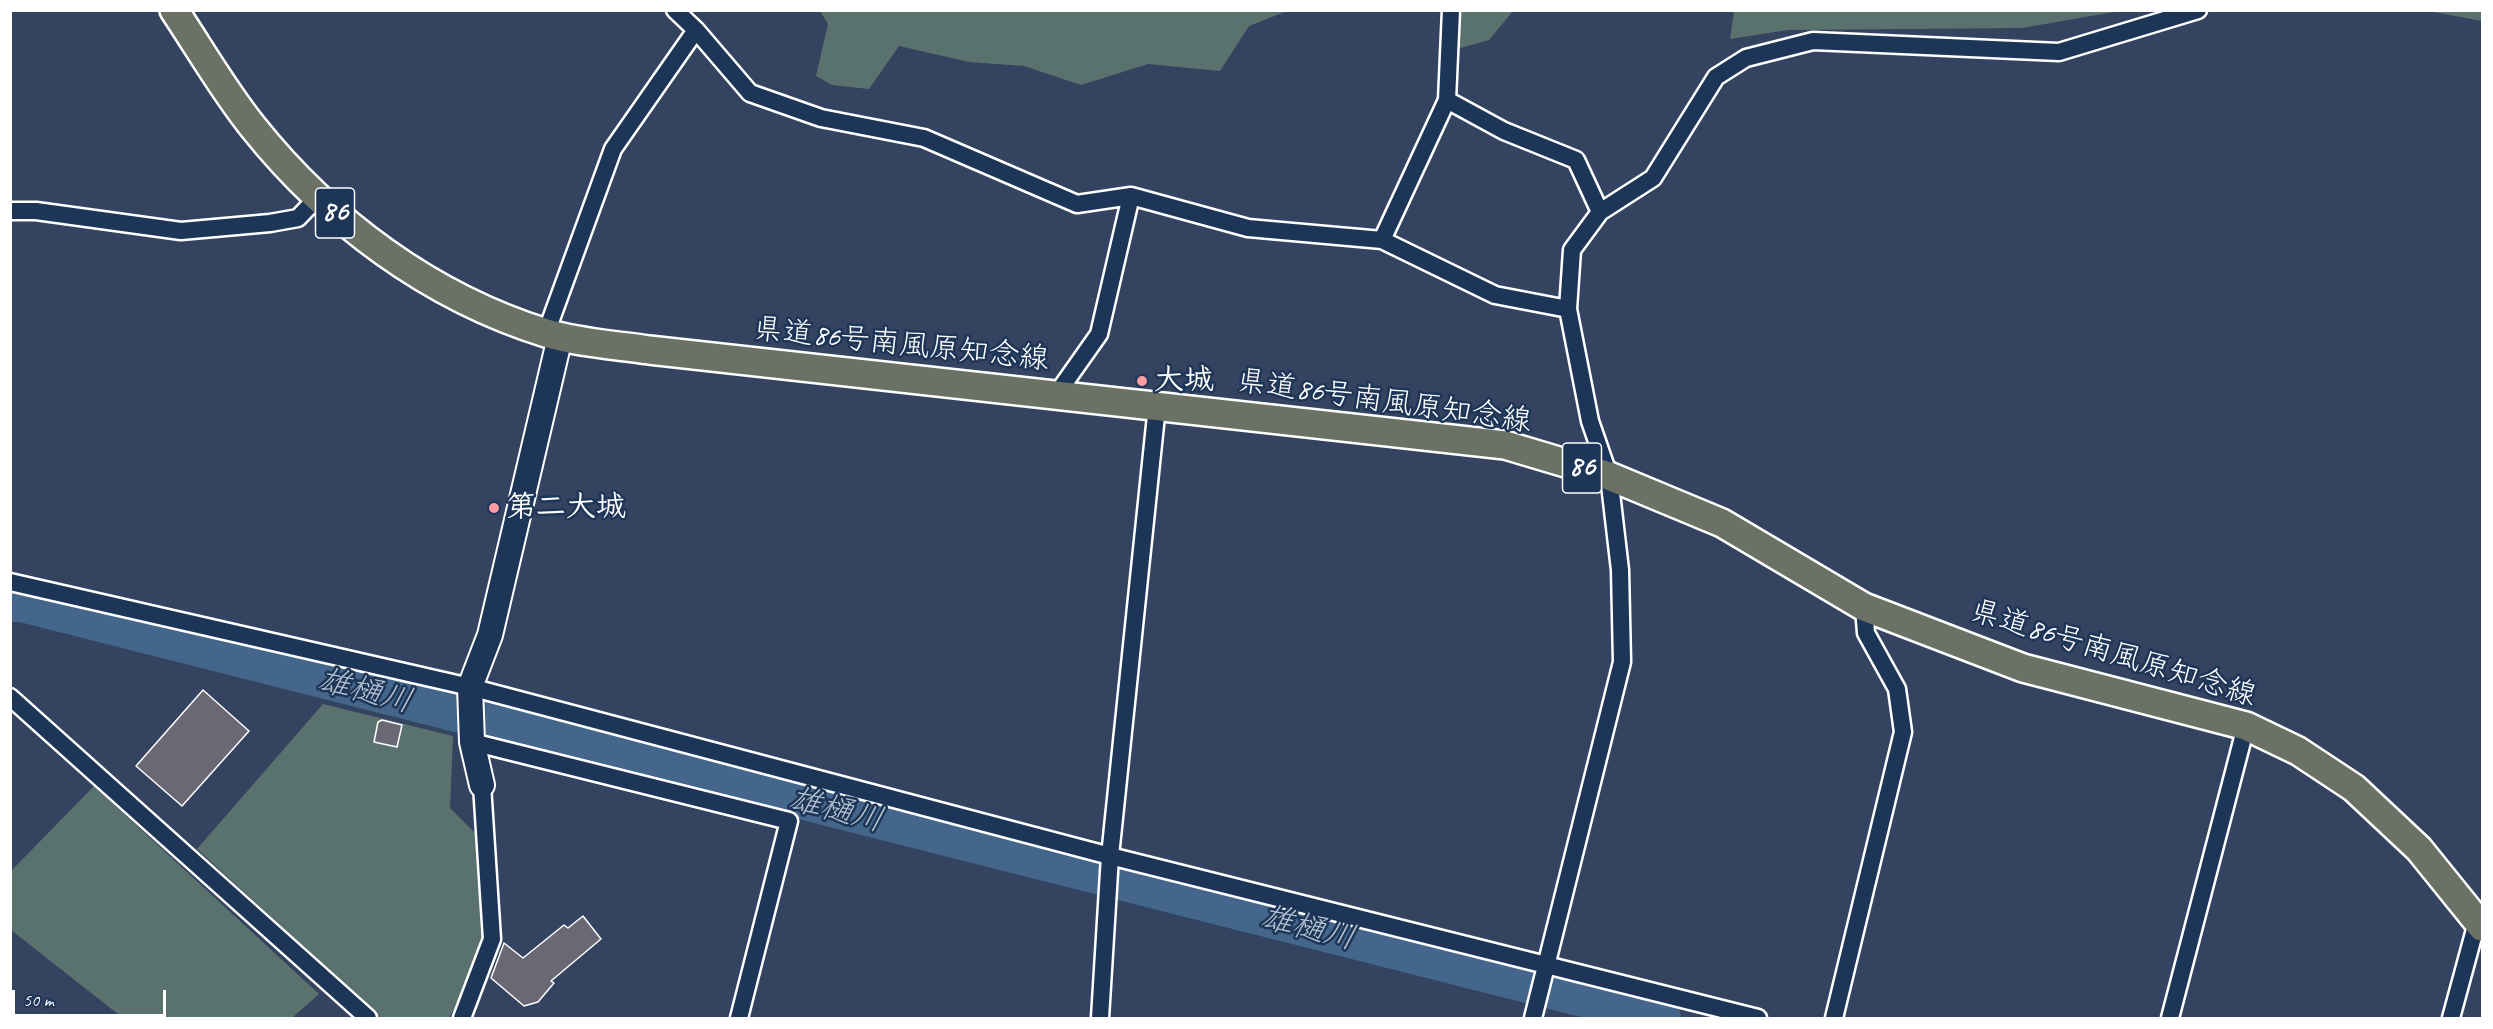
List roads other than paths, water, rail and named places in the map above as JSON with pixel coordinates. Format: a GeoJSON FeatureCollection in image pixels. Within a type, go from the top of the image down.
{"type":"FeatureCollection","features":[{"type":"Feature","properties":{"kind":"main road","name":"県道86号南風原知念線"},"geometry":{"type":"LineString","coordinates":[[174,10],[252,126],[317,198],[361,234],[425,279],[481,307],[553,335],[649,350],[1505,445],[1609,476],[1722,523],[1864,607],[2023,668],[2246,726],[2298,751],[2354,788],[2419,849],[2480,925]]}},
{"type":"Feature","properties":{"kind":"street"},"geometry":{"type":"LineString","coordinates":[[675,10],[696,30],[750,93],[821,118],[924,138],[1077,204],[1131,196],[1248,228],[1382,240],[1495,295],[1568,309]]}},
{"type":"Feature","properties":{"kind":"street"},"geometry":{"type":"LineString","coordinates":[[1382,240],[1447,100],[1451,10]]}},
{"type":"Feature","properties":{"kind":"street"},"geometry":{"type":"LineString","coordinates":[[1533,1018],[1622,662],[1620,570],[1609,476],[1590,421],[1568,309],[1572,250],[1600,212],[1653,178],[1716,77],[1746,58],[1813,41],[2059,52],[2198,10]]}},
{"type":"Feature","properties":{"kind":"street"},"geometry":{"type":"LineString","coordinates":[[462,1018],[492,939],[482,785],[472,737],[470,693],[490,635],[553,335],[613,149],[696,30]]}},
{"type":"Feature","properties":{"kind":"street"},"geometry":{"type":"LineString","coordinates":[[1447,100],[1504,131],[1576,160],[1600,212]]}},
{"type":"Feature","properties":{"kind":"street"},"geometry":{"type":"LineString","coordinates":[[1056,395],[1099,334],[1131,196]]}},
{"type":"Feature","properties":{"kind":"street"},"geometry":{"type":"LineString","coordinates":[[10,211],[36,211],[181,231],[270,224],[298,218],[317,198]]}},
{"type":"Feature","properties":{"kind":"street"},"geometry":{"type":"LineString","coordinates":[[1100,1018],[1110,861],[1157,406]]}},
{"type":"Feature","properties":{"kind":"street"},"geometry":{"type":"LineString","coordinates":[[10,582],[470,693],[1110,861],[1545,964],[1758,1018]]}},
{"type":"Feature","properties":{"kind":"street"},"geometry":{"type":"LineString","coordinates":[[1834,1018],[1903,732],[1897,689],[1866,633],[1864,607]]}},
{"type":"Feature","properties":{"kind":"street"},"geometry":{"type":"LineString","coordinates":[[10,697],[368,1018]]}},
{"type":"Feature","properties":{"kind":"street"},"geometry":{"type":"LineString","coordinates":[[2170,1018],[2246,726]]}},
{"type":"Feature","properties":{"kind":"street"},"geometry":{"type":"LineString","coordinates":[[472,737],[789,821],[739,1018]]}},
{"type":"Feature","properties":{"kind":"street"},"geometry":{"type":"LineString","coordinates":[[2451,1018],[2480,925]]}},
{"type":"Feature","properties":{"kind":"waterway","name":"雄樋川"},"geometry":{"type":"LineString","coordinates":[[10,603],[22,603],[1662,1018]]}},
{"type":"Feature","properties":{"kind":"place","name":"大城"},"geometry":{"type":"Point","coordinates":[1142,381]}},
{"type":"Feature","properties":{"kind":"place","name":"第二大城"},"geometry":{"type":"Point","coordinates":[494,508]}}]}
